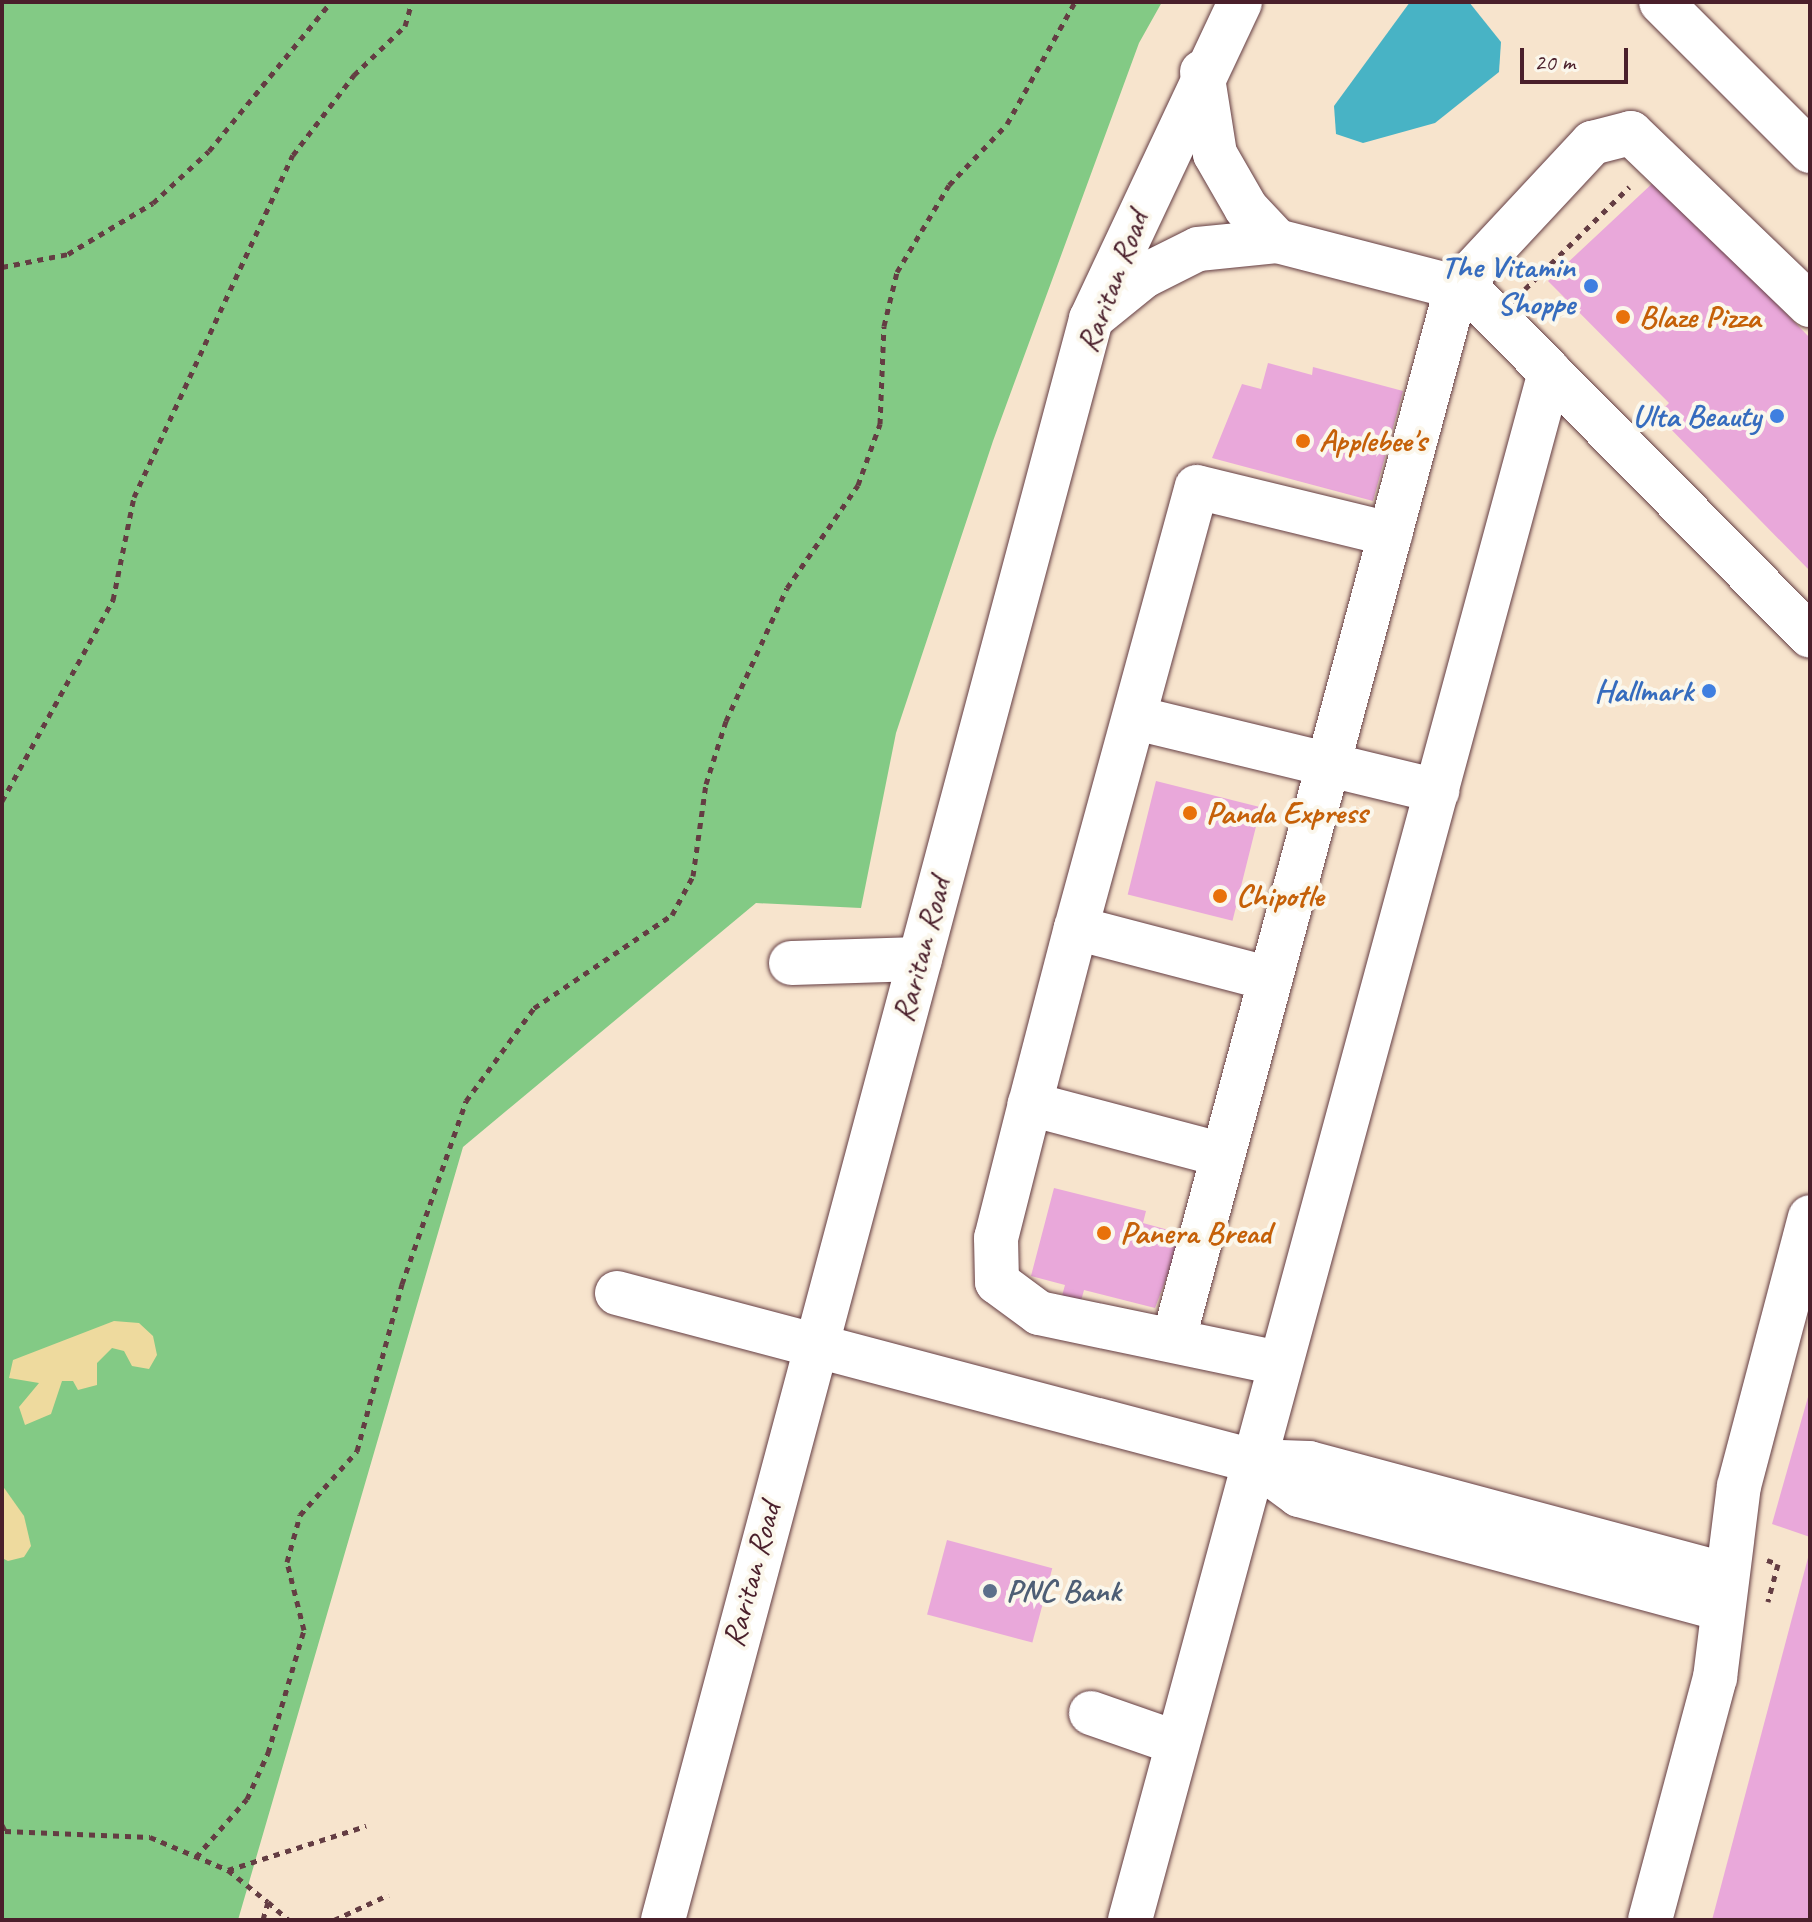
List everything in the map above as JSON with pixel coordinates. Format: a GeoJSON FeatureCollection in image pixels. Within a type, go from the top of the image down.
{"type":"FeatureCollection","features":[{"type":"Feature","properties":{"kind":"main road","name":"Raritan Road"},"geometry":{"type":"LineString","coordinates":[[671,1911],[813,1344],[920,959],[1091,319],[1202,72],[1240,2]]}},
{"type":"Feature","properties":{"kind":"main road"},"geometry":{"type":"LineString","coordinates":[[1661,2],[1810,151]]}},
{"type":"Feature","properties":{"kind":"main road"},"geometry":{"type":"LineString","coordinates":[[1202,72],[1215,154],[1246,208],[1277,241]]}},
{"type":"Feature","properties":{"kind":"main road"},"geometry":{"type":"LineString","coordinates":[[1174,1338],[1456,289],[1592,143],[1631,133],[1661,156],[1810,305]]}},
{"type":"Feature","properties":{"kind":"main road"},"geometry":{"type":"LineString","coordinates":[[1091,319],[1144,276],[1198,249],[1277,241],[1470,291],[1810,636]]}},
{"type":"Feature","properties":{"kind":"main road"},"geometry":{"type":"LineString","coordinates":[[1130,1920],[1278,1363],[1550,372]]}},
{"type":"Feature","properties":{"kind":"main road"},"geometry":{"type":"LineString","coordinates":[[1278,1363],[1174,1338],[1039,1313],[997,1282],[996,1238],[1076,928],[1197,487],[1390,534]]}},
{"type":"Feature","properties":{"kind":"main road"},"geometry":{"type":"LineString","coordinates":[[1136,718],[1437,791]]}},
{"type":"Feature","properties":{"kind":"main road"},"geometry":{"type":"LineString","coordinates":[[1076,928],[1270,979]]}},
{"type":"Feature","properties":{"kind":"main road"},"geometry":{"type":"LineString","coordinates":[[791,963],[920,959]]}},
{"type":"Feature","properties":{"kind":"main road"},"geometry":{"type":"LineString","coordinates":[[1030,1104],[1223,1155]]}},
{"type":"Feature","properties":{"kind":"main road"},"geometry":{"type":"LineString","coordinates":[[1650,1920],[1715,1678],[1739,1486],[1810,1217]]}},
{"type":"Feature","properties":{"kind":"main road"},"geometry":{"type":"LineString","coordinates":[[617,1293],[1253,1461],[1309,1463],[1724,1592]]}},
{"type":"Feature","properties":{"kind":"main road"},"geometry":{"type":"LineString","coordinates":[[1091,1713],[1177,1743]]}},
{"type":"Feature","properties":{"kind":"path"},"geometry":{"type":"LineString","coordinates":[[2,267],[68,254],[153,203],[209,151],[331,2]]}},
{"type":"Feature","properties":{"kind":"path"},"geometry":{"type":"LineString","coordinates":[[2,801],[113,600],[134,497],[293,155],[354,75],[405,26],[412,2]]}},
{"type":"Feature","properties":{"kind":"path"},"geometry":{"type":"LineString","coordinates":[[196,1857],[247,1799],[268,1753],[304,1630],[287,1562],[300,1515],[357,1451],[402,1284],[466,1101],[534,1008],[672,915],[693,876],[706,784],[726,721],[787,588],[858,485],[880,424],[884,326],[897,272],[949,185],[1007,124],[1075,2]]}},
{"type":"Feature","properties":{"kind":"path"},"geometry":{"type":"LineString","coordinates":[[1534,303],[1522,292],[1661,156]]}},
{"type":"Feature","properties":{"kind":"path"},"geometry":{"type":"LineString","coordinates":[[228,1870],[366,1826]]}},
{"type":"Feature","properties":{"kind":"path"},"geometry":{"type":"LineString","coordinates":[[3,1830],[150,1837],[228,1870],[289,1920]]}},
{"type":"Feature","properties":{"kind":"path"},"geometry":{"type":"LineString","coordinates":[[334,1920],[388,1895]]}},
{"type":"Feature","properties":{"kind":"path"},"geometry":{"type":"LineString","coordinates":[[263,1920],[268,1902]]}},
{"type":"Feature","properties":{"kind":"green space"},"geometry":{"type":"Polygon","coordinates":[[[2,2],[1162,2],[1139,43],[993,441],[896,733],[861,908],[756,903],[463,1147],[238,1920],[2,1920],[2,2]]]}},
{"type":"Feature","properties":{"kind":"sand"},"geometry":{"type":"Polygon","coordinates":[[[114,1321],[139,1323],[153,1336],[157,1355],[149,1369],[132,1366],[124,1351],[112,1348],[97,1363],[97,1385],[78,1390],[73,1381],[62,1381],[51,1414],[25,1425],[19,1407],[39,1383],[9,1378],[13,1360],[114,1321]]]}},
{"type":"Feature","properties":{"kind":"sand"},"geometry":{"type":"Polygon","coordinates":[[[2,1485],[24,1516],[31,1546],[24,1557],[8,1561],[2,1558],[2,1485]]]}},
{"type":"Feature","properties":{"kind":"water"},"geometry":{"type":"Polygon","coordinates":[[[1410,2],[1469,2],[1501,42],[1499,72],[1435,123],[1363,143],[1336,134],[1334,106],[1410,2]]]}},
{"type":"Feature","properties":{"kind":"building"},"geometry":{"type":"Polygon","coordinates":[[[1656,180],[1810,338],[1810,571],[1657,415],[1669,403],[1548,281],[1656,180]]]}},
{"type":"Feature","properties":{"kind":"building","name":"Applebee's"},"geometry":{"type":"Polygon","coordinates":[[[1268,363],[1312,375],[1313,367],[1403,391],[1373,501],[1212,458],[1242,384],[1261,389],[1268,363]]]}},
{"type":"Feature","properties":{"kind":"building"},"geometry":{"type":"Polygon","coordinates":[[[1156,781],[1261,807],[1232,921],[1128,895],[1156,781]]]}},
{"type":"Feature","properties":{"kind":"building"},"geometry":{"type":"Polygon","coordinates":[[[1054,1188],[1146,1211],[1143,1223],[1183,1234],[1155,1308],[1084,1290],[1079,1308],[1060,1303],[1065,1285],[1031,1276],[1054,1188]]]}},
{"type":"Feature","properties":{"kind":"building"},"geometry":{"type":"Polygon","coordinates":[[[1810,1390],[1810,1537],[1772,1524],[1810,1390]]]}},
{"type":"Feature","properties":{"kind":"building","name":"PNC Bank"},"geometry":{"type":"Polygon","coordinates":[[[947,1540],[1052,1568],[1032,1643],[927,1614],[947,1540]]]}},
{"type":"Feature","properties":{"kind":"building"},"geometry":{"type":"Polygon","coordinates":[[[1809,1554],[1810,1920],[1712,1920],[1809,1554]]]}},
{"type":"Feature","properties":{"kind":"place","name":"The Vitamin Shoppe"},"geometry":{"type":"Point","coordinates":[1591,286]}},
{"type":"Feature","properties":{"kind":"place","name":"Blaze Pizza"},"geometry":{"type":"Point","coordinates":[1623,317]}},
{"type":"Feature","properties":{"kind":"place","name":"Ulta Beauty"},"geometry":{"type":"Point","coordinates":[1777,416]}},
{"type":"Feature","properties":{"kind":"place","name":"Applebee's"},"geometry":{"type":"Point","coordinates":[1303,441]}},
{"type":"Feature","properties":{"kind":"place","name":"Hallmark"},"geometry":{"type":"Point","coordinates":[1709,691]}},
{"type":"Feature","properties":{"kind":"place","name":"Panda Express"},"geometry":{"type":"Point","coordinates":[1190,813]}},
{"type":"Feature","properties":{"kind":"place","name":"Chipotle"},"geometry":{"type":"Point","coordinates":[1220,896]}},
{"type":"Feature","properties":{"kind":"place","name":"Panera Bread"},"geometry":{"type":"Point","coordinates":[1104,1233]}},
{"type":"Feature","properties":{"kind":"place","name":"PNC Bank"},"geometry":{"type":"Point","coordinates":[990,1591]}}]}
